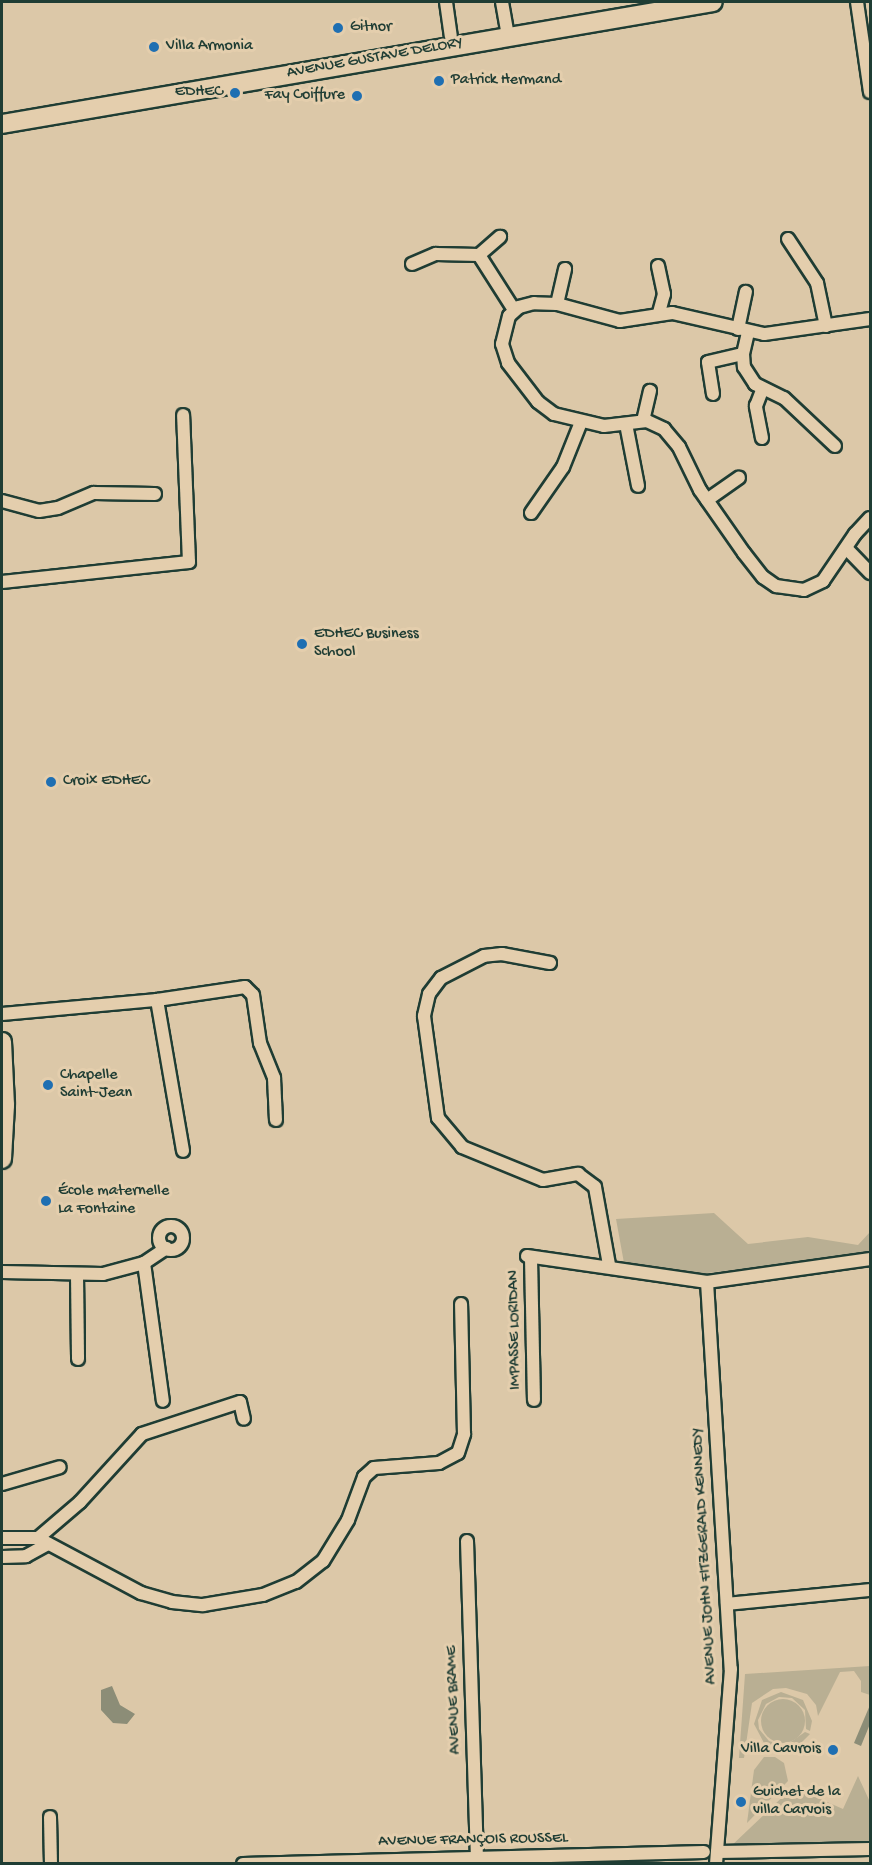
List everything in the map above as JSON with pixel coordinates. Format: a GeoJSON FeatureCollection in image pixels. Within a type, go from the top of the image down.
{"type":"FeatureCollection","features":[{"type":"Feature","properties":{"kind":"main road","name":"AVENUE GUSTAVE DELORY"},"geometry":{"type":"LineString","coordinates":[[2,124],[507,31],[651,2]]}},
{"type":"Feature","properties":{"kind":"main road","name":"AVENUE GUSTAVE DELORY"},"geometry":{"type":"LineString","coordinates":[[2,113],[451,36],[507,31],[713,2]]}},
{"type":"Feature","properties":{"kind":"main road"},"geometry":{"type":"LineString","coordinates":[[2,1042],[5,1105],[2,1159]]}},
{"type":"Feature","properties":{"kind":"street"},"geometry":{"type":"LineString","coordinates":[[446,2],[451,36]]}},
{"type":"Feature","properties":{"kind":"street"},"geometry":{"type":"LineString","coordinates":[[502,2],[507,31]]}},
{"type":"Feature","properties":{"kind":"street"},"geometry":{"type":"LineString","coordinates":[[857,2],[870,92]]}},
{"type":"Feature","properties":{"kind":"street"},"geometry":{"type":"LineString","coordinates":[[411,264],[436,254],[479,255],[500,237]]}},
{"type":"Feature","properties":{"kind":"street"},"geometry":{"type":"LineString","coordinates":[[788,239],[795,255],[815,278],[826,326]]}},
{"type":"Feature","properties":{"kind":"street"},"geometry":{"type":"LineString","coordinates":[[479,255],[514,310]]}},
{"type":"Feature","properties":{"kind":"street"},"geometry":{"type":"LineString","coordinates":[[658,266],[664,294],[659,313]]}},
{"type":"Feature","properties":{"kind":"street"},"geometry":{"type":"LineString","coordinates":[[557,304],[565,269]]}},
{"type":"Feature","properties":{"kind":"street"},"geometry":{"type":"LineString","coordinates":[[746,292],[743,330],[746,371],[762,390],[784,398],[835,446]]}},
{"type":"Feature","properties":{"kind":"street"},"geometry":{"type":"LineString","coordinates":[[870,319],[773,335],[659,313],[620,321],[557,304],[534,303],[514,310],[502,337],[508,363],[541,405],[554,414],[581,422],[626,424],[643,421],[656,424],[676,442],[707,500],[758,571],[782,588],[804,590],[817,585],[833,571],[846,548],[870,519]]}},
{"type":"Feature","properties":{"kind":"street"},"geometry":{"type":"LineString","coordinates":[[713,394],[708,362],[743,354]]}},
{"type":"Feature","properties":{"kind":"street"},"geometry":{"type":"LineString","coordinates":[[762,390],[756,406],[762,438]]}},
{"type":"Feature","properties":{"kind":"street"},"geometry":{"type":"LineString","coordinates":[[643,421],[650,391]]}},
{"type":"Feature","properties":{"kind":"street"},"geometry":{"type":"LineString","coordinates":[[2,582],[189,562],[183,415]]}},
{"type":"Feature","properties":{"kind":"street"},"geometry":{"type":"LineString","coordinates":[[531,513],[563,467],[581,422]]}},
{"type":"Feature","properties":{"kind":"street"},"geometry":{"type":"LineString","coordinates":[[626,424],[638,486]]}},
{"type":"Feature","properties":{"kind":"street"},"geometry":{"type":"LineString","coordinates":[[707,500],[739,478]]}},
{"type":"Feature","properties":{"kind":"street"},"geometry":{"type":"LineString","coordinates":[[2,501],[39,511],[94,493],[155,494]]}},
{"type":"Feature","properties":{"kind":"street"},"geometry":{"type":"LineString","coordinates":[[846,548],[870,573]]}},
{"type":"Feature","properties":{"kind":"street"},"geometry":{"type":"LineString","coordinates":[[550,963],[502,954],[484,956],[441,978],[429,994],[424,1016],[438,1118],[462,1147],[543,1179],[578,1174],[595,1187],[609,1265],[707,1282],[870,1259]]}},
{"type":"Feature","properties":{"kind":"street"},"geometry":{"type":"LineString","coordinates":[[2,1014],[157,1000],[245,987],[253,995],[260,1043],[274,1078],[276,1119]]}},
{"type":"Feature","properties":{"kind":"street"},"geometry":{"type":"LineString","coordinates":[[157,1000],[183,1151]]}},
{"type":"Feature","properties":{"kind":"street"},"geometry":{"type":"LineString","coordinates":[[2,1272],[77,1275],[113,1272],[144,1263],[166,1248]]}},
{"type":"Feature","properties":{"kind":"street","name":"IMPASSE LORIDAN"},"geometry":{"type":"LineString","coordinates":[[534,1400],[529,1257],[609,1265]]}},
{"type":"Feature","properties":{"kind":"street"},"geometry":{"type":"LineString","coordinates":[[144,1263],[163,1401]]}},
{"type":"Feature","properties":{"kind":"street"},"geometry":{"type":"LineString","coordinates":[[77,1275],[78,1359]]}},
{"type":"Feature","properties":{"kind":"street","name":"AVENUE JOHN FITZGERALD KENNEDY"},"geometry":{"type":"LineString","coordinates":[[707,1282],[731,1669],[717,1858]]}},
{"type":"Feature","properties":{"kind":"street"},"geometry":{"type":"LineString","coordinates":[[2,1538],[43,1541],[141,1593],[172,1602],[223,1602],[263,1595],[296,1582],[323,1561],[348,1520],[364,1477],[374,1467],[439,1463],[458,1453],[464,1434],[461,1304]]}},
{"type":"Feature","properties":{"kind":"street"},"geometry":{"type":"LineString","coordinates":[[2,1557],[26,1556],[43,1541],[142,1434],[240,1402],[244,1419]]}},
{"type":"Feature","properties":{"kind":"street"},"geometry":{"type":"LineString","coordinates":[[2,1484],[60,1467]]}},
{"type":"Feature","properties":{"kind":"street","name":"AVENUE BRAME"},"geometry":{"type":"LineString","coordinates":[[467,1541],[477,1857]]}},
{"type":"Feature","properties":{"kind":"street"},"geometry":{"type":"LineString","coordinates":[[727,1604],[870,1590]]}},
{"type":"Feature","properties":{"kind":"street"},"geometry":{"type":"LineString","coordinates":[[50,1817],[51,1863]]}},
{"type":"Feature","properties":{"kind":"street"},"geometry":{"type":"LineString","coordinates":[[717,1858],[870,1849]]}},
{"type":"Feature","properties":{"kind":"street","name":"AVENUE FRANÇOIS ROUSSEL"},"geometry":{"type":"LineString","coordinates":[[243,1863],[704,1852]]}},
{"type":"Feature","properties":{"kind":"shaded area"},"geometry":{"type":"Polygon","coordinates":[[[714,1213],[748,1244],[808,1237],[858,1245],[870,1232],[870,1253],[691,1275],[624,1263],[616,1219],[714,1213]]]}},
{"type":"Feature","properties":{"kind":"shaded area"},"geometry":{"type":"Polygon","coordinates":[[[870,1666],[870,1695],[861,1692],[861,1681],[854,1671],[840,1672],[818,1716],[816,1705],[807,1694],[786,1688],[773,1689],[752,1703],[744,1758],[739,1758],[745,1674],[870,1666]]]}},
{"type":"Feature","properties":{"kind":"shaded area"},"geometry":{"type":"Polygon","coordinates":[[[112,1686],[120,1705],[135,1714],[127,1724],[113,1723],[101,1710],[101,1690],[112,1686]]]}},
{"type":"Feature","properties":{"kind":"shaded area"},"geometry":{"type":"Polygon","coordinates":[[[781,1692],[803,1700],[812,1721],[810,1731],[806,1729],[805,1710],[792,1698],[779,1697],[766,1704],[758,1720],[759,1729],[769,1741],[785,1746],[805,1732],[810,1734],[798,1746],[783,1751],[764,1743],[754,1724],[762,1700],[781,1692]]]}},
{"type":"Feature","properties":{"kind":"shaded area"},"geometry":{"type":"Polygon","coordinates":[[[783,1699],[798,1706],[805,1721],[798,1736],[783,1743],[768,1736],[761,1721],[768,1706],[783,1699]]]}},
{"type":"Feature","properties":{"kind":"shaded area"},"geometry":{"type":"Polygon","coordinates":[[[870,1705],[870,1724],[861,1746],[854,1743],[870,1705]]]}},
{"type":"Feature","properties":{"kind":"shaded area"},"geometry":{"type":"Polygon","coordinates":[[[764,1757],[775,1757],[784,1763],[788,1781],[747,1823],[754,1770],[764,1757]]]}},
{"type":"Feature","properties":{"kind":"shaded area"},"geometry":{"type":"Polygon","coordinates":[[[858,1776],[870,1802],[870,1844],[729,1848],[793,1787],[843,1809],[858,1776]]]}},
{"type":"Feature","properties":{"kind":"place","name":"Gitnor"},"geometry":{"type":"Point","coordinates":[338,28]}},
{"type":"Feature","properties":{"kind":"place","name":"Villa Armonia"},"geometry":{"type":"Point","coordinates":[154,47]}},
{"type":"Feature","properties":{"kind":"place","name":"Patrick Hermand"},"geometry":{"type":"Point","coordinates":[439,81]}},
{"type":"Feature","properties":{"kind":"place","name":"EDHEC"},"geometry":{"type":"Point","coordinates":[235,93]}},
{"type":"Feature","properties":{"kind":"place","name":"Fay Coiffure"},"geometry":{"type":"Point","coordinates":[357,96]}},
{"type":"Feature","properties":{"kind":"place","name":"EDHEC Business School"},"geometry":{"type":"Point","coordinates":[302,644]}},
{"type":"Feature","properties":{"kind":"place","name":"Croix EDHEC"},"geometry":{"type":"Point","coordinates":[51,782]}},
{"type":"Feature","properties":{"kind":"place","name":"Chapelle Saint-Jean"},"geometry":{"type":"Point","coordinates":[48,1085]}},
{"type":"Feature","properties":{"kind":"place","name":"École maternelle La Fontaine"},"geometry":{"type":"Point","coordinates":[46,1201]}},
{"type":"Feature","properties":{"kind":"place","name":"Villa Cavrois"},"geometry":{"type":"Point","coordinates":[833,1750]}},
{"type":"Feature","properties":{"kind":"place","name":"Guichet de la villa Carvois"},"geometry":{"type":"Point","coordinates":[741,1802]}}]}
